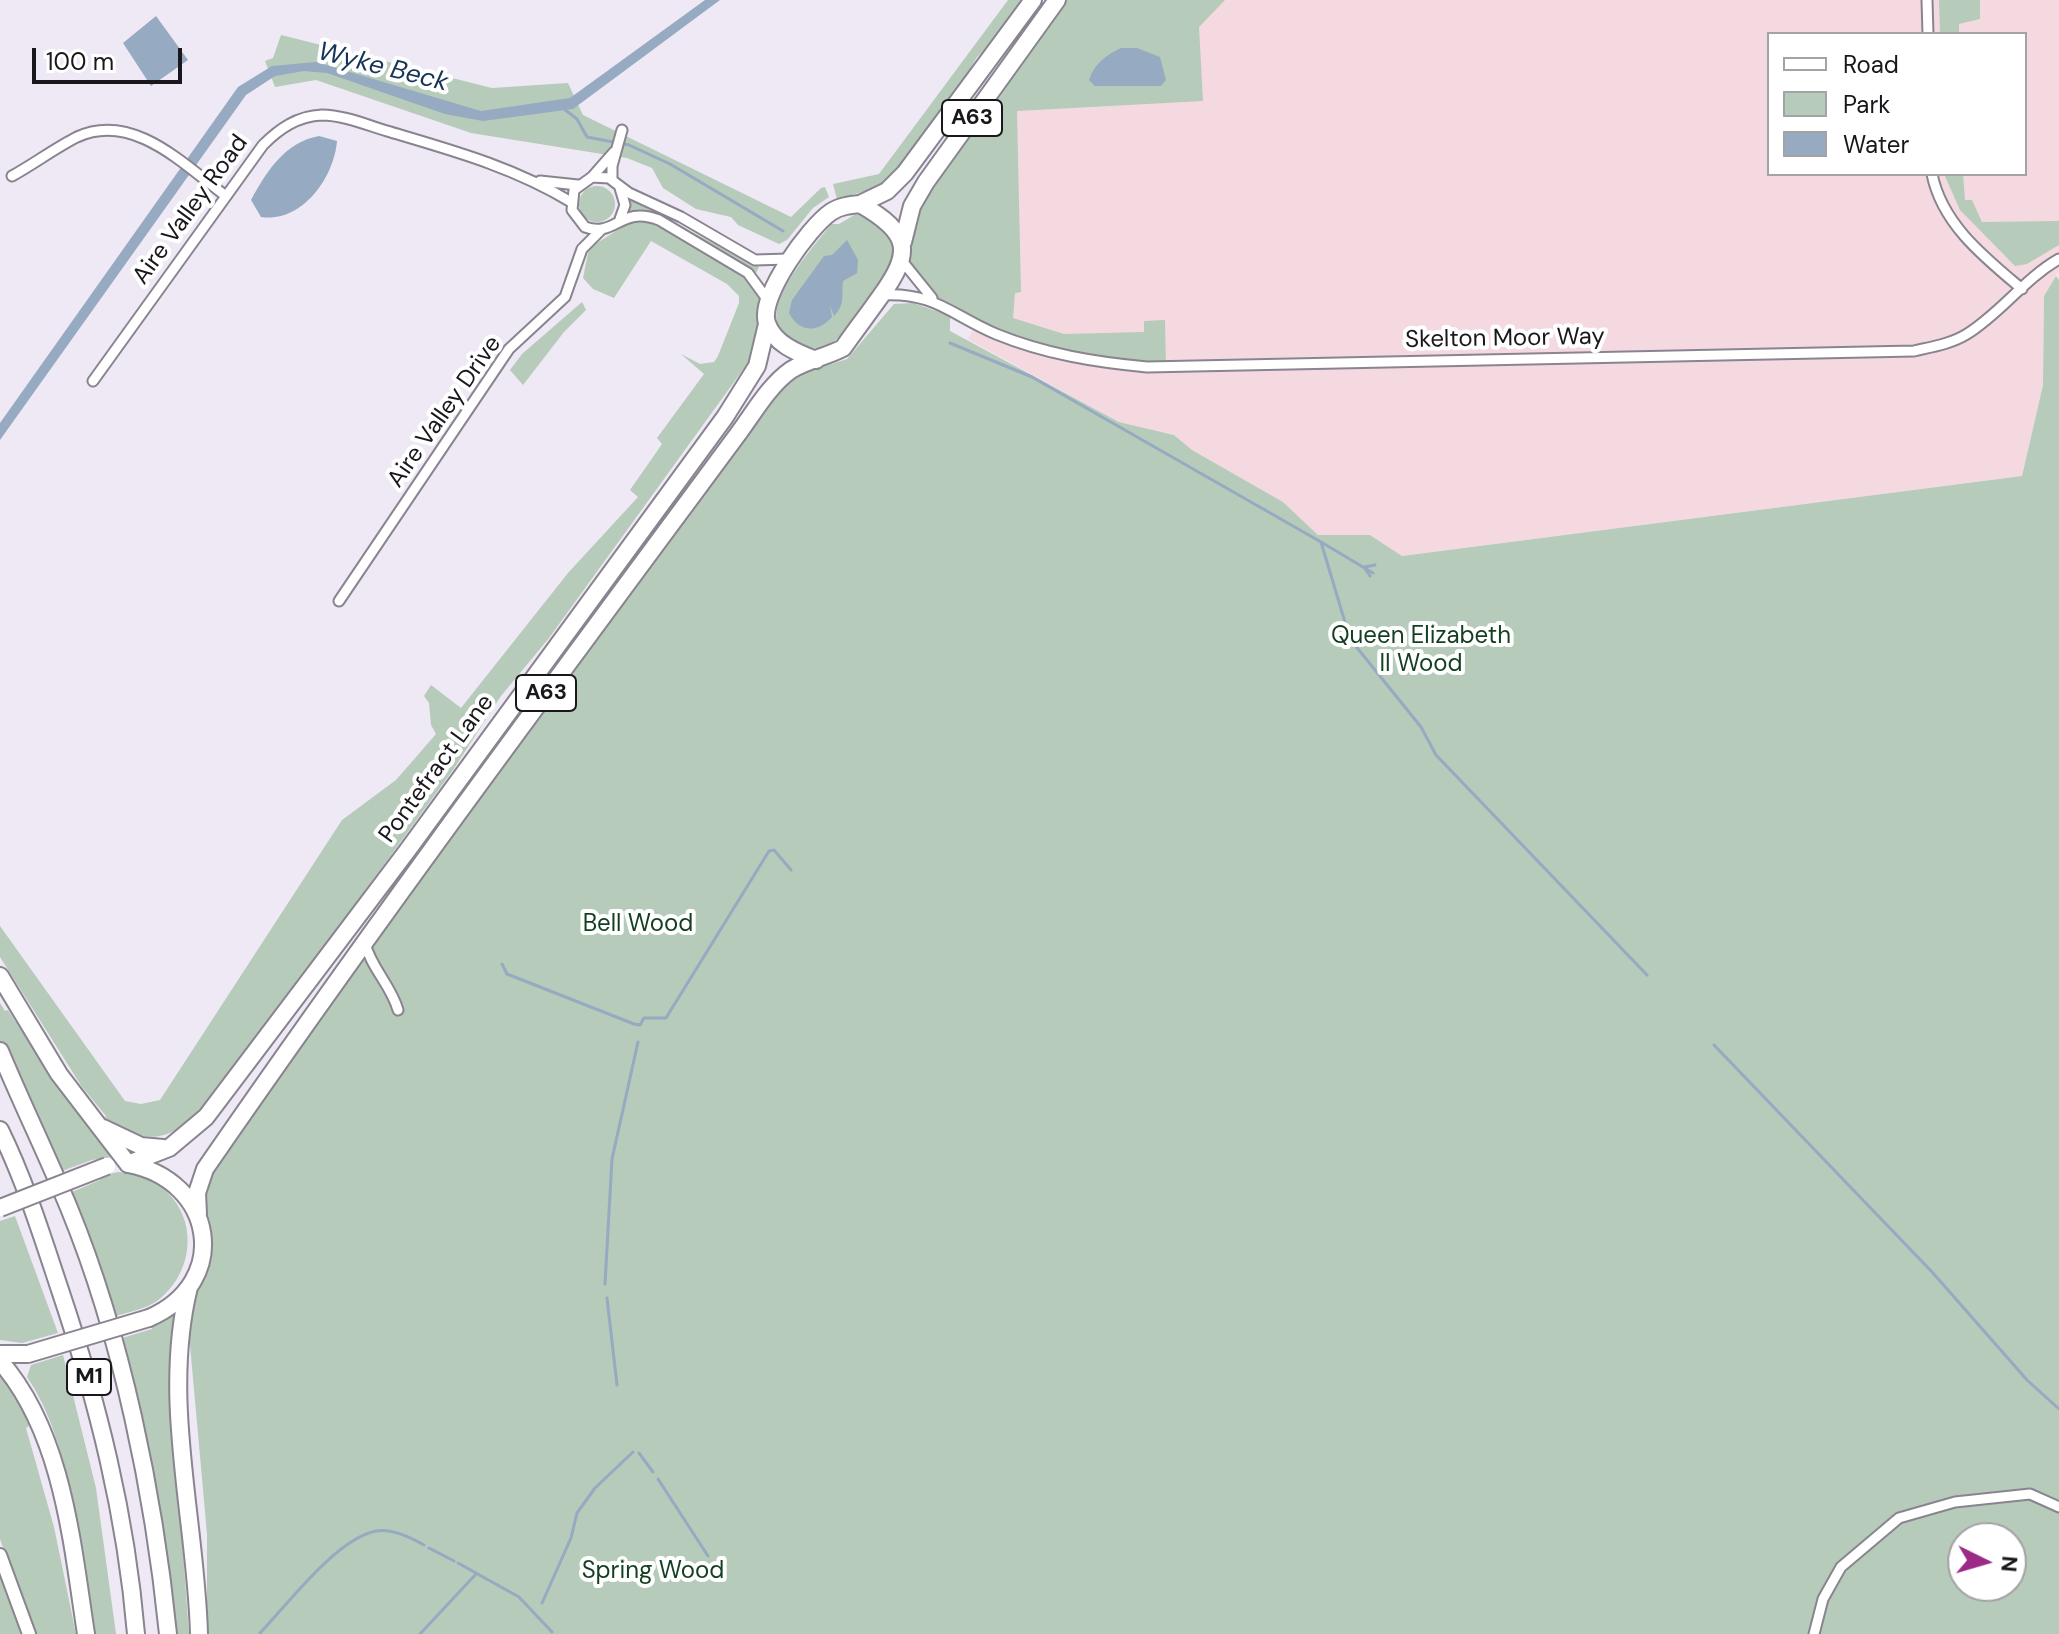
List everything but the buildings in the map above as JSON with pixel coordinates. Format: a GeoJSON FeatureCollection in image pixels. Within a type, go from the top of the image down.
{"type":"FeatureCollection","features":[{"type":"Feature","properties":{"kind":"highway","name":"A63"},"geometry":{"type":"LineString","coordinates":[[767,324],[767,299],[794,258],[832,211],[860,204],[887,191],[905,173],[1033,0]]}},
{"type":"Feature","properties":{"kind":"highway","name":"A63"},"geometry":{"type":"LineString","coordinates":[[816,360],[843,348],[882,295],[903,262],[903,242],[912,206],[926,182],[1057,0]]}},
{"type":"Feature","properties":{"kind":"highway"},"geometry":{"type":"LineString","coordinates":[[860,204],[878,214],[903,242]]}},
{"type":"Feature","properties":{"kind":"highway"},"geometry":{"type":"LineString","coordinates":[[767,324],[793,351],[816,360]]}},
{"type":"Feature","properties":{"kind":"highway","name":"Pontefract Lane"},"geometry":{"type":"LineString","coordinates":[[128,1164],[169,1148],[206,1117],[725,417],[757,366],[767,324]]}},
{"type":"Feature","properties":{"kind":"highway","name":"Pontefract Lane"},"geometry":{"type":"LineString","coordinates":[[199,1634],[178,1380],[180,1331],[202,1245],[197,1193],[205,1169],[364,940],[772,390],[791,370],[816,360]]}},
{"type":"Feature","properties":{"kind":"highway"},"geometry":{"type":"LineString","coordinates":[[0,976],[59,1074],[128,1164]]}},
{"type":"Feature","properties":{"kind":"highway","name":"M1"},"geometry":{"type":"LineString","coordinates":[[0,1051],[69,1208],[92,1272],[144,1469],[168,1634]]}},
{"type":"Feature","properties":{"kind":"highway"},"geometry":{"type":"LineString","coordinates":[[98,1126],[141,1146],[169,1148]]}},
{"type":"Feature","properties":{"kind":"highway","name":"M1"},"geometry":{"type":"LineString","coordinates":[[0,1130],[35,1214],[91,1384],[113,1467],[130,1562],[136,1634]]}},
{"type":"Feature","properties":{"kind":"highway"},"geometry":{"type":"LineString","coordinates":[[0,1208],[107,1166],[128,1164],[149,1168],[170,1179],[190,1199],[198,1214]]}},
{"type":"Feature","properties":{"kind":"highway"},"geometry":{"type":"LineString","coordinates":[[0,1354],[28,1354],[149,1318],[189,1287]]}},
{"type":"Feature","properties":{"kind":"highway"},"geometry":{"type":"LineString","coordinates":[[0,1361],[27,1397],[44,1437],[63,1505],[86,1634]]}},
{"type":"Feature","properties":{"kind":"street"},"geometry":{"type":"LineString","coordinates":[[1927,0],[1928,32]]}},
{"type":"Feature","properties":{"kind":"street","name":"Aire Valley Road"},"geometry":{"type":"LineString","coordinates":[[93,381],[263,145],[280,128],[323,115],[465,154],[536,181],[571,202]]}},
{"type":"Feature","properties":{"kind":"street"},"geometry":{"type":"LineString","coordinates":[[620,219],[625,198],[615,183],[615,151],[622,130]]}},
{"type":"Feature","properties":{"kind":"street"},"geometry":{"type":"LineString","coordinates":[[12,176],[77,137],[96,131],[131,132],[165,150],[226,196]]}},
{"type":"Feature","properties":{"kind":"street"},"geometry":{"type":"LineString","coordinates":[[615,151],[592,177],[578,185],[571,202],[579,222],[601,230],[620,219],[644,214],[659,220],[748,273],[767,299]]}},
{"type":"Feature","properties":{"kind":"street"},"geometry":{"type":"LineString","coordinates":[[1933,176],[1948,215],[1973,244],[2022,289]]}},
{"type":"Feature","properties":{"kind":"street"},"geometry":{"type":"LineString","coordinates":[[592,177],[615,183],[755,260],[775,262],[794,258]]}},
{"type":"Feature","properties":{"kind":"street","name":"Aire Valley Road"},"geometry":{"type":"LineString","coordinates":[[536,181],[578,185]]}},
{"type":"Feature","properties":{"kind":"street","name":"Aire Valley Drive"},"geometry":{"type":"LineString","coordinates":[[579,222],[582,249]]}},
{"type":"Feature","properties":{"kind":"street","name":"Aire Valley Drive"},"geometry":{"type":"LineString","coordinates":[[339,601],[509,349],[565,297],[582,249],[601,230]]}},
{"type":"Feature","properties":{"kind":"street","name":"Skelton Moor Way"},"geometry":{"type":"LineString","coordinates":[[882,295],[907,294],[935,300],[994,333],[1065,357],[1166,367],[1914,351],[1965,335],[2022,289],[2036,273],[2059,259]]}},
{"type":"Feature","properties":{"kind":"street","name":"Skelton Moor Way"},"geometry":{"type":"LineString","coordinates":[[903,262],[935,300]]}},
{"type":"Feature","properties":{"kind":"street"},"geometry":{"type":"LineString","coordinates":[[364,940],[375,970],[394,996],[398,1010]]}},
{"type":"Feature","properties":{"kind":"street"},"geometry":{"type":"LineString","coordinates":[[348,962],[375,970]]}},
{"type":"Feature","properties":{"kind":"street"},"geometry":{"type":"LineString","coordinates":[[1814,1634],[1823,1599],[1841,1567],[1899,1518],[1955,1502],[2030,1494],[2059,1507]]}},
{"type":"Feature","properties":{"kind":"street"},"geometry":{"type":"LineString","coordinates":[[0,1555],[29,1634]]}},
{"type":"Feature","properties":{"kind":"shaded area"},"geometry":{"type":"Polygon","coordinates":[[[1090,0],[2059,0],[2059,271],[2044,296],[2043,385],[2022,476],[1402,556],[1370,535],[1318,535],[1283,502],[1192,450],[1174,435],[1119,422],[968,339],[992,296],[940,213],[1090,0]]]}},
{"type":"Feature","properties":{"kind":"green space"},"geometry":{"type":"Polygon","coordinates":[[[1008,0],[1025,0],[997,38],[977,57],[954,96],[895,175],[875,188],[837,199],[833,184],[879,174],[1008,0]]]}},
{"type":"Feature","properties":{"kind":"green space"},"geometry":{"type":"Polygon","coordinates":[[[1057,0],[1225,0],[1199,27],[1203,101],[1017,111],[1021,292],[1015,293],[1013,318],[1064,334],[1144,332],[1144,321],[1165,320],[1166,367],[1033,347],[935,300],[911,276],[904,253],[906,225],[1057,0]]]}},
{"type":"Feature","properties":{"kind":"green space"},"geometry":{"type":"Polygon","coordinates":[[[1939,0],[1980,0],[1980,19],[1959,24],[1959,32],[1940,32],[1939,0]]]}},
{"type":"Feature","properties":{"kind":"green space"},"geometry":{"type":"Polygon","coordinates":[[[281,35],[492,88],[568,83],[583,115],[791,217],[821,188],[825,187],[829,197],[813,208],[787,240],[779,244],[738,225],[731,217],[696,209],[663,188],[652,168],[627,158],[471,133],[316,80],[275,87],[265,61],[273,58],[281,35]]]}},
{"type":"Feature","properties":{"kind":"green space"},"geometry":{"type":"Polygon","coordinates":[[[1945,176],[1963,176],[1965,200],[1972,200],[1982,222],[2059,221],[2059,245],[2027,264],[2015,266],[1960,210],[1945,176]]]}},
{"type":"Feature","properties":{"kind":"green space"},"geometry":{"type":"Polygon","coordinates":[[[597,186],[610,191],[615,204],[610,217],[597,222],[584,217],[579,204],[584,191],[597,186]]]}},
{"type":"Feature","properties":{"kind":"green space"},"geometry":{"type":"Polygon","coordinates":[[[631,200],[759,267],[756,273],[656,214],[630,211],[631,200]]]}},
{"type":"Feature","properties":{"kind":"green space"},"geometry":{"type":"Polygon","coordinates":[[[856,214],[874,221],[890,238],[893,248],[887,270],[838,338],[816,348],[798,345],[783,334],[777,322],[782,293],[801,262],[831,224],[839,224],[856,214]]]}},
{"type":"Feature","properties":{"kind":"green space"},"geometry":{"type":"Polygon","coordinates":[[[635,219],[652,222],[749,280],[761,297],[755,353],[549,638],[501,696],[453,770],[329,940],[194,1117],[170,1133],[150,1137],[103,1121],[106,1116],[82,1087],[0,957],[0,926],[125,1101],[141,1104],[160,1100],[342,820],[396,780],[436,734],[431,725],[429,703],[424,696],[431,685],[461,708],[568,573],[638,497],[630,490],[662,444],[657,438],[704,374],[681,354],[700,364],[714,362],[718,356],[739,303],[739,296],[727,284],[651,241],[614,298],[593,289],[583,278],[589,248],[635,219]]]}},
{"type":"Feature","properties":{"kind":"green space"},"geometry":{"type":"Polygon","coordinates":[[[2056,276],[2059,280],[2059,1634],[207,1634],[207,1534],[189,1334],[191,1307],[208,1262],[204,1192],[215,1160],[719,468],[778,392],[804,373],[847,359],[894,304],[913,303],[950,316],[950,331],[1119,422],[1174,435],[1192,450],[1283,502],[1318,535],[1370,535],[1402,556],[2022,476],[2043,385],[2044,296],[2056,276]]]}},
{"type":"Feature","properties":{"kind":"green space"},"geometry":{"type":"Polygon","coordinates":[[[582,302],[586,310],[564,332],[523,385],[510,370],[522,354],[582,302]]]}},
{"type":"Feature","properties":{"kind":"green space"},"geometry":{"type":"Polygon","coordinates":[[[0,1003],[112,1157],[92,1160],[62,1171],[0,1043],[0,1003]]]}},
{"type":"Feature","properties":{"kind":"green space"},"geometry":{"type":"Polygon","coordinates":[[[118,1172],[144,1175],[168,1188],[166,1191],[184,1217],[187,1248],[178,1277],[169,1290],[152,1304],[116,1316],[72,1192],[100,1180],[99,1176],[118,1172]]]}},
{"type":"Feature","properties":{"kind":"green space"},"geometry":{"type":"Polygon","coordinates":[[[15,1216],[58,1333],[22,1343],[0,1340],[0,1221],[15,1216]]]}},
{"type":"Feature","properties":{"kind":"green space"},"geometry":{"type":"Polygon","coordinates":[[[174,1313],[170,1376],[189,1634],[176,1634],[156,1487],[122,1338],[152,1329],[152,1325],[174,1313]]]}},
{"type":"Feature","properties":{"kind":"green space"},"geometry":{"type":"Polygon","coordinates":[[[63,1355],[96,1488],[116,1634],[94,1634],[64,1467],[55,1434],[27,1377],[31,1365],[63,1355]]]}},
{"type":"Feature","properties":{"kind":"green space"},"geometry":{"type":"Polygon","coordinates":[[[0,1374],[19,1399],[29,1426],[26,1428],[54,1527],[76,1634],[34,1634],[0,1539],[0,1374]]]}},
{"type":"Feature","properties":{"kind":"green space"},"geometry":{"type":"Polygon","coordinates":[[[0,1568],[24,1634],[0,1634],[0,1568]]]}},
{"type":"Feature","properties":{"kind":"water"},"geometry":{"type":"Polygon","coordinates":[[[705,0],[720,0],[573,109],[483,121],[445,114],[327,73],[304,71],[275,76],[246,95],[0,440],[0,423],[238,87],[272,66],[316,62],[481,111],[570,98],[705,0]]]}},
{"type":"Feature","properties":{"kind":"water"},"geometry":{"type":"Polygon","coordinates":[[[156,16],[188,60],[151,86],[123,43],[156,16]]]}},
{"type":"Feature","properties":{"kind":"water"},"geometry":{"type":"Polygon","coordinates":[[[1121,48],[1137,48],[1160,57],[1166,80],[1161,86],[1095,86],[1089,80],[1094,69],[1121,48]]]}},
{"type":"Feature","properties":{"kind":"water"},"geometry":{"type":"Polygon","coordinates":[[[319,136],[337,141],[330,169],[322,183],[313,195],[290,213],[261,217],[251,200],[278,159],[296,144],[319,136]]]}},
{"type":"Feature","properties":{"kind":"water"},"geometry":{"type":"Polygon","coordinates":[[[847,240],[858,260],[857,273],[843,281],[840,307],[834,316],[830,306],[832,317],[820,326],[803,327],[789,313],[792,300],[824,256],[832,255],[847,240]]]}},
{"type":"Feature","properties":{"kind":"waterway"},"geometry":{"type":"LineString","coordinates":[[564,109],[577,119],[587,137],[629,145],[670,164],[783,231]]}},
{"type":"Feature","properties":{"kind":"waterway"},"geometry":{"type":"LineString","coordinates":[[950,343],[1032,377],[1321,542],[1350,639],[1421,727],[1436,755],[1647,975]]}},
{"type":"Feature","properties":{"kind":"waterway"},"geometry":{"type":"LineString","coordinates":[[1321,542],[1373,573]]}},
{"type":"Feature","properties":{"kind":"waterway"},"geometry":{"type":"LineString","coordinates":[[1370,576],[1364,567],[1375,565]]}},
{"type":"Feature","properties":{"kind":"waterway"},"geometry":{"type":"LineString","coordinates":[[502,964],[507,974],[634,1024],[640,1025],[644,1018],[666,1018],[769,851],[774,850],[791,870]]}},
{"type":"Feature","properties":{"kind":"waterway"},"geometry":{"type":"LineString","coordinates":[[605,1284],[612,1159],[638,1042]]}},
{"type":"Feature","properties":{"kind":"waterway"},"geometry":{"type":"LineString","coordinates":[[1714,1045],[1933,1273],[2027,1380],[2059,1409]]}},
{"type":"Feature","properties":{"kind":"waterway"},"geometry":{"type":"LineString","coordinates":[[607,1298],[617,1385]]}},
{"type":"Feature","properties":{"kind":"waterway"},"geometry":{"type":"LineString","coordinates":[[542,1603],[571,1538],[577,1513],[595,1488],[633,1452]]}},
{"type":"Feature","properties":{"kind":"waterway"},"geometry":{"type":"LineString","coordinates":[[639,1453],[653,1472]]}},
{"type":"Feature","properties":{"kind":"waterway"},"geometry":{"type":"LineString","coordinates":[[658,1479],[708,1556]]}},
{"type":"Feature","properties":{"kind":"waterway"},"geometry":{"type":"LineString","coordinates":[[260,1633],[329,1559],[361,1536],[388,1531],[424,1545]]}},
{"type":"Feature","properties":{"kind":"waterway"},"geometry":{"type":"LineString","coordinates":[[429,1548],[454,1561]]}},
{"type":"Feature","properties":{"kind":"waterway"},"geometry":{"type":"LineString","coordinates":[[458,1563],[519,1597],[552,1632]]}},
{"type":"Feature","properties":{"kind":"waterway"},"geometry":{"type":"LineString","coordinates":[[420,1634],[476,1574]]}},
{"type":"Feature","properties":{"kind":"water label","name":"Wyke Beck"},"geometry":{"type":"Point","coordinates":[383,68]}},
{"type":"Feature","properties":{"kind":"park label","name":"Queen Elizabeth II Wood"},"geometry":{"type":"Point","coordinates":[1421,651]}},
{"type":"Feature","properties":{"kind":"park label","name":"Bell Wood"},"geometry":{"type":"Point","coordinates":[638,925]}},
{"type":"Feature","properties":{"kind":"park label","name":"Spring Wood"},"geometry":{"type":"Point","coordinates":[653,1572]}}]}
